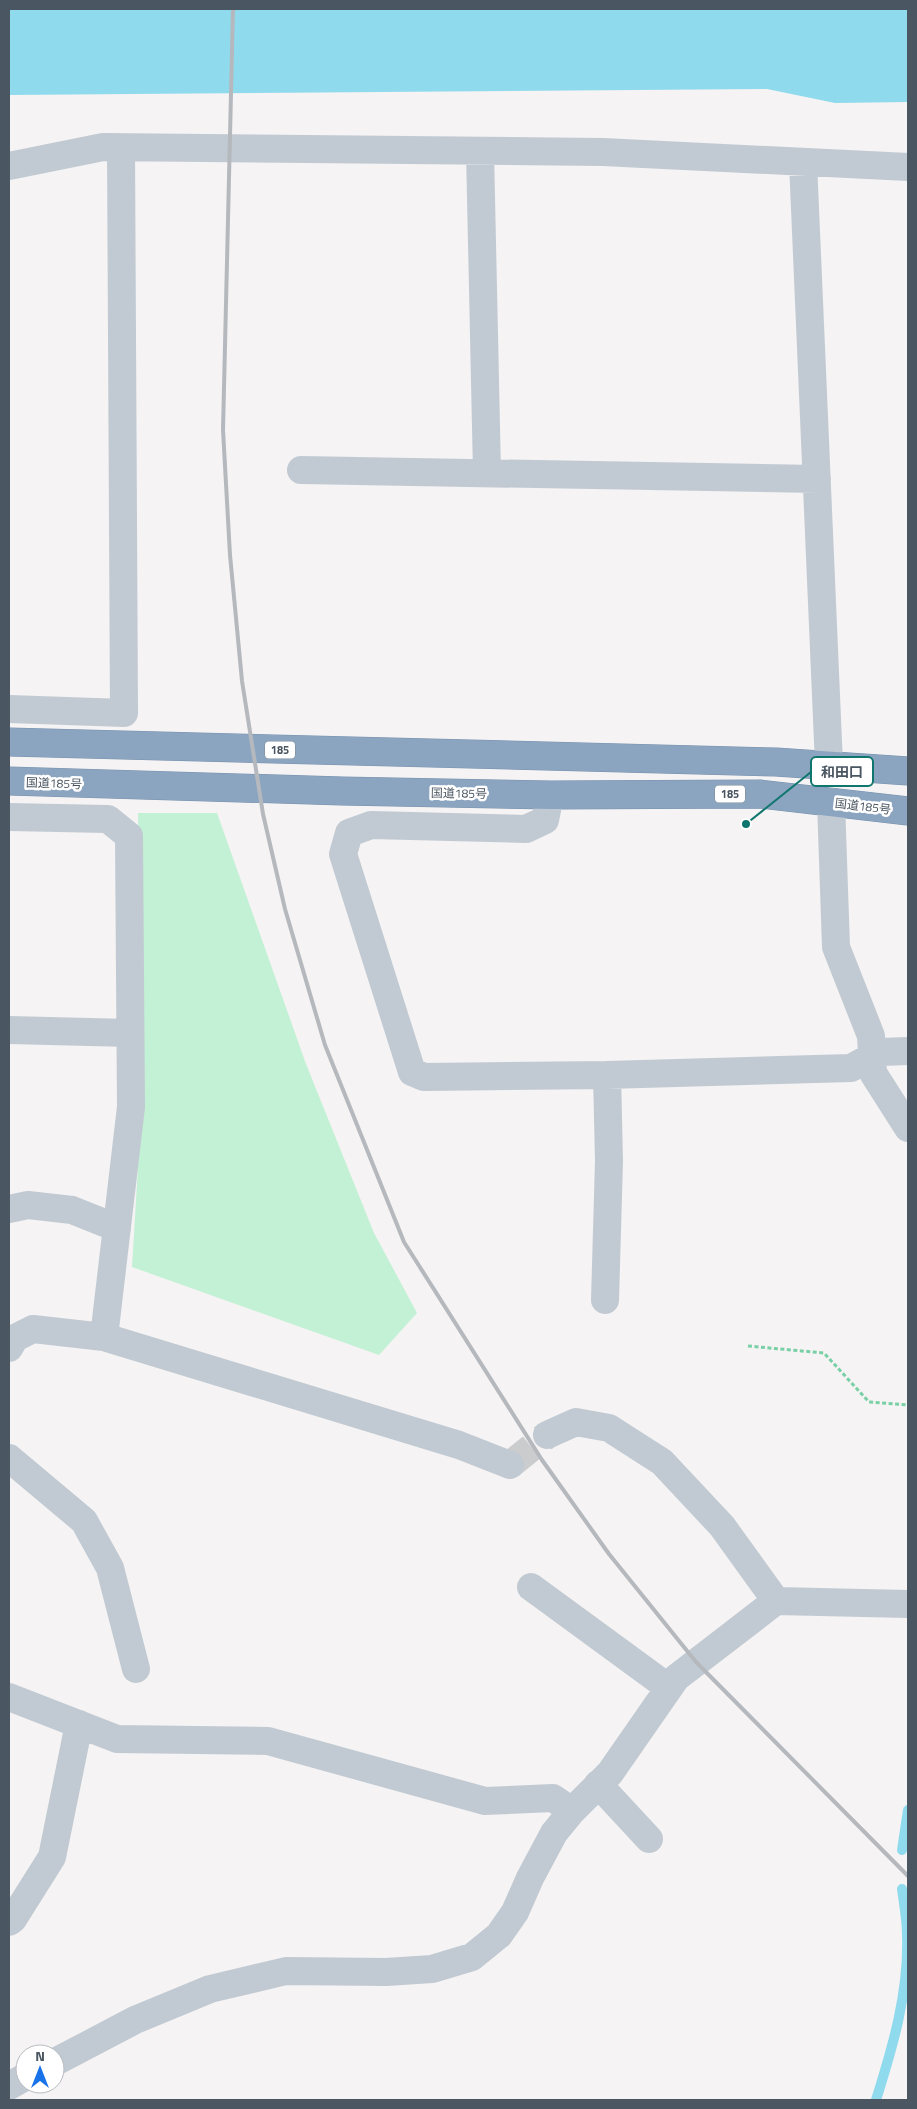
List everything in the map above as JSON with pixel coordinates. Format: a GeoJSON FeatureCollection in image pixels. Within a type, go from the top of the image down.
{"type":"FeatureCollection","features":[{"type":"Feature","properties":{"kind":"highway","name":"185"},"geometry":{"type":"LineString","coordinates":[[9,742],[829,764],[908,771]]}},
{"type":"Feature","properties":{"kind":"highway","name":"国道185号"},"geometry":{"type":"LineString","coordinates":[[9,781],[550,795],[760,794],[908,811]]}},
{"type":"Feature","properties":{"kind":"street"},"geometry":{"type":"LineString","coordinates":[[9,166],[103,147],[603,152],[908,167]]}},
{"type":"Feature","properties":{"kind":"street"},"geometry":{"type":"LineString","coordinates":[[9,709],[124,713],[120,148]]}},
{"type":"Feature","properties":{"kind":"street"},"geometry":{"type":"LineString","coordinates":[[480,151],[487,474]]}},
{"type":"Feature","properties":{"kind":"street"},"geometry":{"type":"LineString","coordinates":[[803,162],[829,764]]}},
{"type":"Feature","properties":{"kind":"street"},"geometry":{"type":"LineString","coordinates":[[300,470],[817,479]]}},
{"type":"Feature","properties":{"kind":"street"},"geometry":{"type":"LineString","coordinates":[[550,795],[545,820],[526,829],[371,825],[349,833],[343,854],[412,1072],[424,1077],[606,1075],[851,1068],[880,1052],[908,1051]]}},
{"type":"Feature","properties":{"kind":"street"},"geometry":{"type":"LineString","coordinates":[[831,802],[836,947],[871,1036],[873,1073],[908,1128]]}},
{"type":"Feature","properties":{"kind":"street"},"geometry":{"type":"LineString","coordinates":[[9,817],[108,819],[129,836],[131,1107],[104,1337]]}},
{"type":"Feature","properties":{"kind":"street"},"geometry":{"type":"LineString","coordinates":[[9,1030],[130,1033]]}},
{"type":"Feature","properties":{"kind":"street"},"geometry":{"type":"LineString","coordinates":[[605,1300],[609,1161],[606,1075]]}},
{"type":"Feature","properties":{"kind":"street"},"geometry":{"type":"LineString","coordinates":[[9,1209],[28,1206],[72,1210],[117,1228]]}},
{"type":"Feature","properties":{"kind":"street"},"geometry":{"type":"LineString","coordinates":[[9,1348],[15,1338],[33,1329],[104,1337],[459,1445],[510,1465]]}},
{"type":"Feature","properties":{"kind":"street"},"geometry":{"type":"LineString","coordinates":[[546,1434],[576,1422],[609,1428],[662,1462],[722,1526],[776,1601]]}},
{"type":"Feature","properties":{"kind":"street"},"geometry":{"type":"LineString","coordinates":[[9,1458],[84,1521],[110,1568],[136,1669]]}},
{"type":"Feature","properties":{"kind":"street"},"geometry":{"type":"LineString","coordinates":[[531,1587],[669,1688]]}},
{"type":"Feature","properties":{"kind":"street"},"geometry":{"type":"LineString","coordinates":[[65,2057],[135,2020],[210,1989],[286,1971],[386,1972],[432,1969],[472,1957],[499,1935],[515,1912],[530,1878],[554,1833],[572,1811],[610,1774],[676,1678],[682,1673],[776,1601],[908,1604]]}},
{"type":"Feature","properties":{"kind":"street"},"geometry":{"type":"LineString","coordinates":[[9,1697],[118,1739],[268,1741],[485,1800],[553,1798],[572,1811]]}},
{"type":"Feature","properties":{"kind":"street"},"geometry":{"type":"LineString","coordinates":[[9,1922],[13,1919],[52,1857],[79,1724]]}},
{"type":"Feature","properties":{"kind":"street"},"geometry":{"type":"LineString","coordinates":[[598,1784],[649,1839]]}},
{"type":"Feature","properties":{"kind":"path"},"geometry":{"type":"LineString","coordinates":[[748,1346],[824,1353],[869,1402],[908,1405]]}},
{"type":"Feature","properties":{"kind":"green space"},"geometry":{"type":"Polygon","coordinates":[[[138,813],[217,813],[306,1064],[374,1233],[417,1313],[379,1355],[132,1267],[143,1084],[138,813]]]}},
{"type":"Feature","properties":{"kind":"water"},"geometry":{"type":"Polygon","coordinates":[[[9,9],[908,9],[908,102],[835,103],[767,89],[9,95],[9,9]]]}},
{"type":"Feature","properties":{"kind":"waterway"},"geometry":{"type":"LineString","coordinates":[[902,1850],[908,1810]]}},
{"type":"Feature","properties":{"kind":"waterway"},"geometry":{"type":"LineString","coordinates":[[876,2100],[894,2039],[903,1998],[907,1956],[907,1929],[902,1889]]}},
{"type":"Feature","properties":{"kind":"tunnel"},"geometry":{"type":"LineString","coordinates":[[510,1465],[547,1435]]}},
{"type":"Feature","properties":{"kind":"railway"},"geometry":{"type":"LineString","coordinates":[[233,9],[223,430],[230,555],[242,681],[263,814],[285,909],[325,1045],[404,1242],[542,1460],[609,1554],[696,1662],[908,1876]]}},
{"type":"Feature","properties":{"kind":"place","name":"和田口"},"geometry":{"type":"Point","coordinates":[746,824]}}]}
